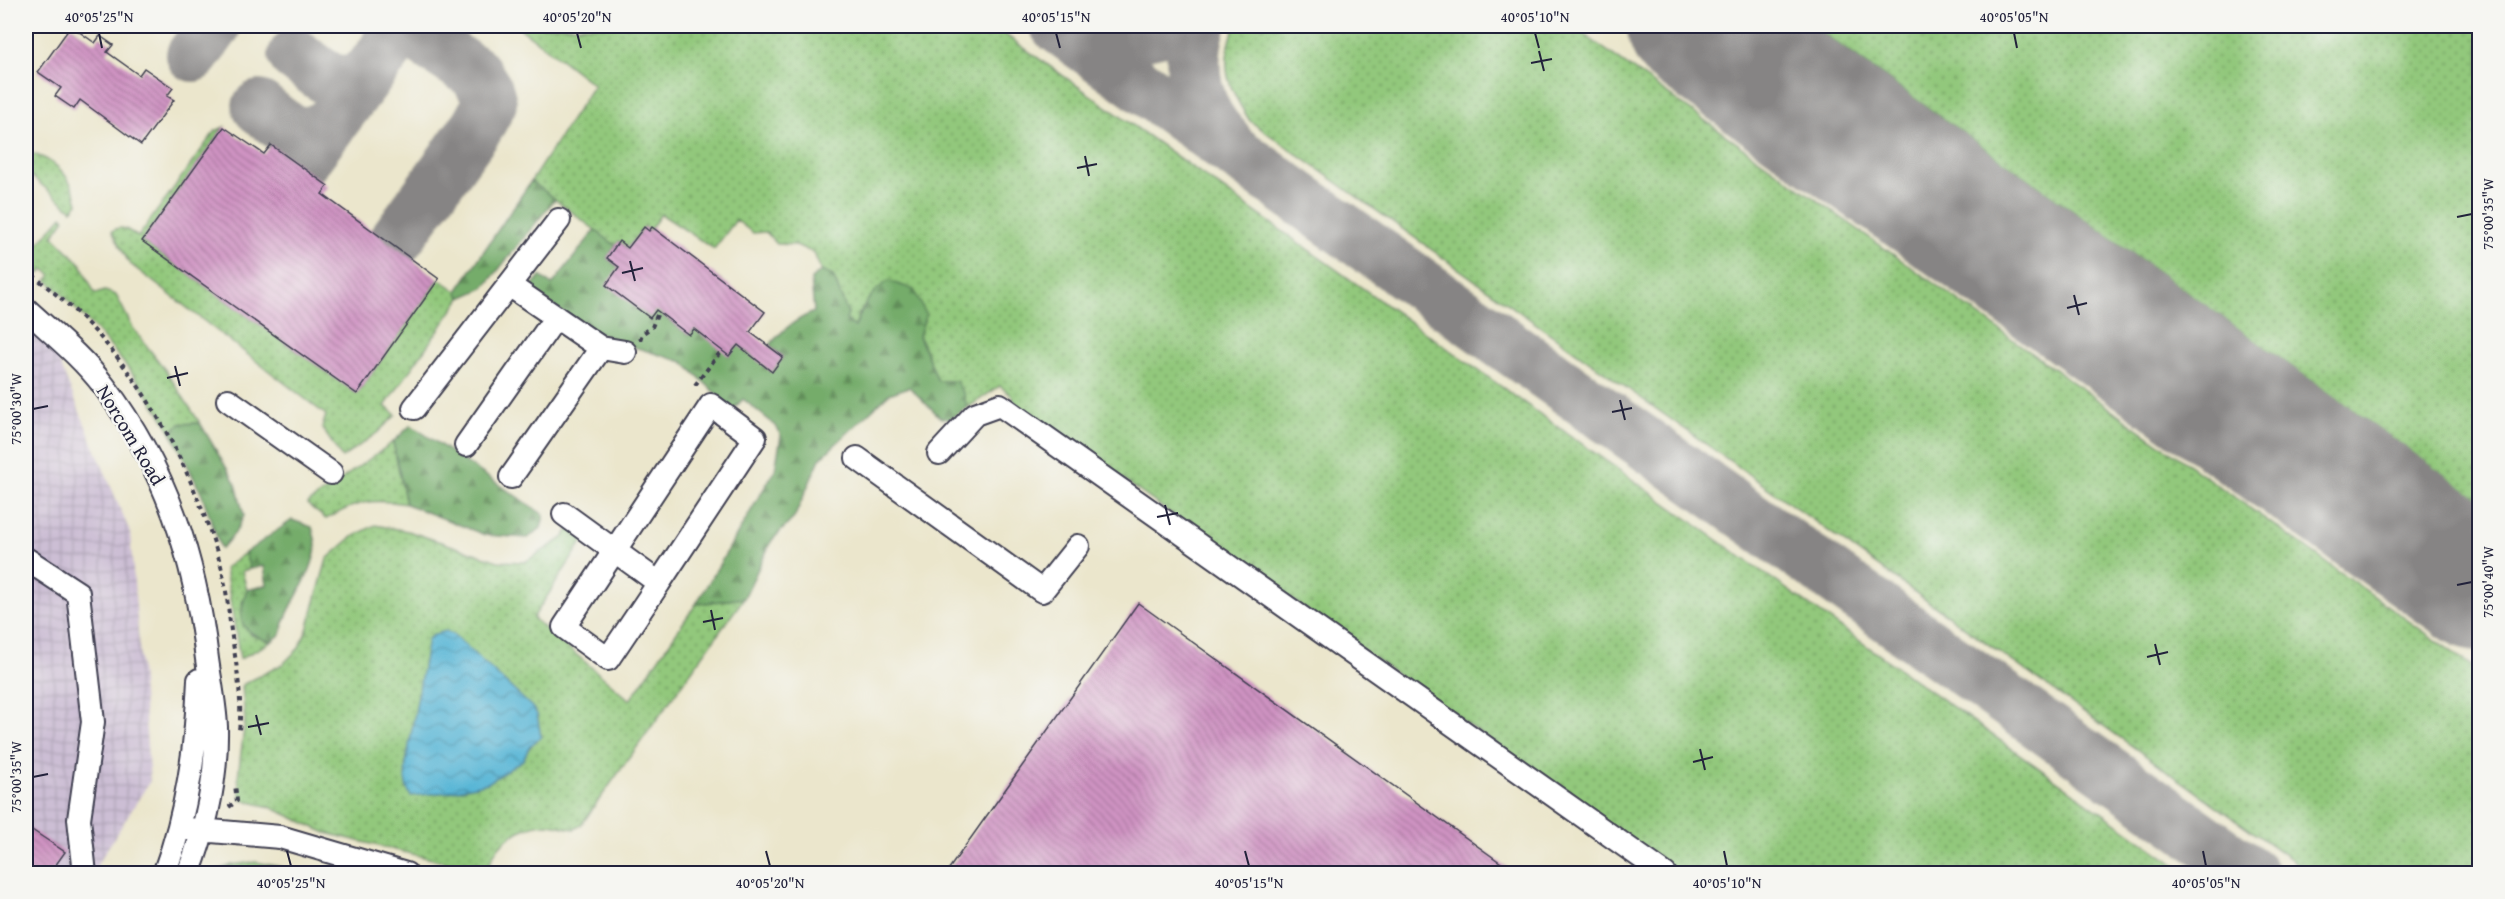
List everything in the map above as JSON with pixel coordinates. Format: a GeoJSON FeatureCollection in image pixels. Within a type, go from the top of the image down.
{"type":"FeatureCollection","features":[{"type":"Feature","properties":{"kind":"street"},"geometry":{"type":"LineString","coordinates":[[414,408],[559,220]]}},
{"type":"Feature","properties":{"kind":"street"},"geometry":{"type":"LineString","coordinates":[[509,285],[601,348],[631,350]]}},
{"type":"Feature","properties":{"kind":"street","name":"Norcom Road"},"geometry":{"type":"LineString","coordinates":[[26,309],[103,384],[158,472],[177,520],[194,577],[203,622],[216,727],[212,788],[202,832],[188,873]]}},
{"type":"Feature","properties":{"kind":"street"},"geometry":{"type":"LineString","coordinates":[[466,445],[556,317]]}},
{"type":"Feature","properties":{"kind":"street"},"geometry":{"type":"LineString","coordinates":[[511,477],[601,348]]}},
{"type":"Feature","properties":{"kind":"street"},"geometry":{"type":"LineString","coordinates":[[228,399],[331,473]]}},
{"type":"Feature","properties":{"kind":"street"},"geometry":{"type":"LineString","coordinates":[[711,405],[755,438],[660,583],[608,658],[564,627],[711,405]]}},
{"type":"Feature","properties":{"kind":"street"},"geometry":{"type":"LineString","coordinates":[[939,453],[975,414],[1000,405],[1665,873]]}},
{"type":"Feature","properties":{"kind":"street"},"geometry":{"type":"LineString","coordinates":[[857,458],[1042,591],[1078,546]]}},
{"type":"Feature","properties":{"kind":"street"},"geometry":{"type":"LineString","coordinates":[[564,514],[660,583]]}},
{"type":"Feature","properties":{"kind":"street"},"geometry":{"type":"LineString","coordinates":[[26,559],[78,593],[93,722],[79,819],[85,873]]}},
{"type":"Feature","properties":{"kind":"street","name":"Norcom Road"},"geometry":{"type":"LineString","coordinates":[[164,873],[180,827],[192,773],[203,622]]}},
{"type":"Feature","properties":{"kind":"street"},"geometry":{"type":"LineString","coordinates":[[180,827],[202,832],[280,837],[406,873]]}},
{"type":"Feature","properties":{"kind":"path"},"geometry":{"type":"LineString","coordinates":[[631,350],[642,334],[652,327],[657,315]]}},
{"type":"Feature","properties":{"kind":"path"},"geometry":{"type":"LineString","coordinates":[[695,385],[722,350]]}},
{"type":"Feature","properties":{"kind":"shaded area"},"geometry":{"type":"Polygon","coordinates":[[[26,314],[45,328],[130,532],[150,781],[92,873],[26,873],[26,314]]]}},
{"type":"Feature","properties":{"kind":"green space"},"geometry":{"type":"Polygon","coordinates":[[[517,26],[993,26],[2187,873],[1677,873],[1015,403],[1012,396],[1000,386],[967,408],[956,381],[938,381],[919,335],[926,314],[859,313],[855,327],[845,320],[848,314],[833,276],[821,271],[814,253],[796,245],[777,244],[766,232],[753,233],[736,220],[714,249],[661,214],[649,231],[644,227],[628,248],[619,241],[616,246],[531,181],[594,85],[517,26]]]}},
{"type":"Feature","properties":{"kind":"green space"},"geometry":{"type":"Polygon","coordinates":[[[1235,26],[1572,26],[2479,671],[2479,873],[2311,873],[1250,121],[1236,97],[1228,76],[1227,53],[1235,26]]]}},
{"type":"Feature","properties":{"kind":"green space"},"geometry":{"type":"Polygon","coordinates":[[[1813,26],[2479,26],[2479,500],[1813,26]]]}},
{"type":"Feature","properties":{"kind":"green space"},"geometry":{"type":"Polygon","coordinates":[[[224,127],[142,241],[357,394],[439,279],[457,291],[461,298],[385,406],[396,415],[377,433],[342,458],[322,428],[326,415],[129,263],[112,231],[122,228],[138,237],[215,131],[224,127]]]}},
{"type":"Feature","properties":{"kind":"green space"},"geometry":{"type":"Polygon","coordinates":[[[26,152],[45,158],[66,176],[78,203],[72,210],[26,172],[26,152]]]}},
{"type":"Feature","properties":{"kind":"green space"},"geometry":{"type":"Polygon","coordinates":[[[531,181],[555,199],[484,288],[461,298],[457,291],[531,181]]]}},
{"type":"Feature","properties":{"kind":"green space"},"geometry":{"type":"Polygon","coordinates":[[[62,216],[65,219],[53,236],[81,264],[95,294],[105,291],[116,295],[133,328],[166,371],[200,423],[180,424],[171,432],[144,390],[115,352],[47,280],[51,275],[44,269],[39,274],[26,264],[26,234],[38,244],[62,216]]]}},
{"type":"Feature","properties":{"kind":"green space"},"geometry":{"type":"Polygon","coordinates":[[[595,230],[616,246],[607,258],[662,302],[662,315],[689,335],[700,322],[729,356],[738,345],[772,371],[783,357],[770,345],[779,334],[801,318],[814,312],[811,279],[821,271],[833,276],[848,314],[846,320],[855,327],[867,301],[888,281],[913,289],[926,314],[919,336],[938,381],[956,381],[964,394],[967,408],[950,419],[941,418],[909,387],[889,394],[820,459],[794,518],[772,540],[744,598],[696,604],[775,470],[781,436],[776,426],[743,399],[733,410],[683,362],[634,347],[581,326],[530,288],[540,276],[552,285],[595,230]]]}},
{"type":"Feature","properties":{"kind":"green space"},"geometry":{"type":"Polygon","coordinates":[[[200,423],[236,484],[244,516],[235,533],[221,549],[202,495],[171,432],[180,424],[200,423]]]}},
{"type":"Feature","properties":{"kind":"green space"},"geometry":{"type":"Polygon","coordinates":[[[411,425],[544,515],[541,528],[528,538],[485,535],[406,504],[393,442],[411,425]]]}},
{"type":"Feature","properties":{"kind":"green space"},"geometry":{"type":"Polygon","coordinates":[[[393,442],[406,504],[382,501],[364,503],[326,519],[307,504],[393,442]]]}},
{"type":"Feature","properties":{"kind":"green space"},"geometry":{"type":"Polygon","coordinates":[[[580,514],[594,524],[533,618],[630,700],[696,604],[744,598],[581,825],[575,829],[547,824],[537,825],[518,832],[502,844],[491,861],[488,871],[481,871],[326,833],[270,807],[241,800],[238,777],[245,720],[242,685],[283,664],[298,649],[307,630],[327,559],[352,537],[375,525],[408,531],[498,561],[525,562],[563,538],[580,514]]]}},
{"type":"Feature","properties":{"kind":"green space"},"geometry":{"type":"Polygon","coordinates":[[[292,520],[312,527],[316,543],[314,557],[281,634],[271,642],[252,634],[246,629],[241,618],[247,590],[267,585],[264,566],[250,569],[245,553],[292,520]]]}},
{"type":"Feature","properties":{"kind":"green space"},"geometry":{"type":"Polygon","coordinates":[[[245,553],[250,569],[242,571],[247,590],[242,603],[251,635],[271,642],[240,659],[225,568],[245,553]]]}},
{"type":"Feature","properties":{"kind":"green space"},"geometry":{"type":"Polygon","coordinates":[[[256,862],[310,873],[210,873],[232,865],[256,862]]]}},
{"type":"Feature","properties":{"kind":"water"},"geometry":{"type":"Polygon","coordinates":[[[446,631],[454,635],[532,707],[537,714],[541,737],[530,746],[523,760],[488,783],[449,792],[411,796],[406,784],[406,763],[428,639],[446,631]]]}},
{"type":"Feature","properties":{"kind":"building"},"geometry":{"type":"Polygon","coordinates":[[[71,26],[95,43],[100,36],[113,45],[107,52],[139,75],[144,68],[173,88],[167,96],[174,100],[141,145],[80,100],[74,109],[55,96],[61,88],[38,72],[71,26]]]}},
{"type":"Feature","properties":{"kind":"building"},"geometry":{"type":"Polygon","coordinates":[[[224,127],[264,154],[271,145],[328,186],[322,194],[439,279],[357,394],[142,241],[224,127]]]}},
{"type":"Feature","properties":{"kind":"building"},"geometry":{"type":"Polygon","coordinates":[[[644,227],[649,231],[652,227],[765,312],[750,332],[783,357],[772,372],[738,345],[729,356],[694,329],[689,335],[656,310],[650,318],[606,285],[619,267],[607,258],[619,241],[628,248],[644,227]]]}},
{"type":"Feature","properties":{"kind":"building"},"geometry":{"type":"Polygon","coordinates":[[[1138,603],[1515,873],[946,873],[1138,603]]]}},
{"type":"Feature","properties":{"kind":"building"},"geometry":{"type":"Polygon","coordinates":[[[26,826],[65,852],[50,873],[26,873],[26,826]]]}},
{"type":"Feature","properties":{"kind":"taxiway"},"geometry":{"type":"LineString","coordinates":[[193,55],[214,26]]}},
{"type":"Feature","properties":{"kind":"taxiway"},"geometry":{"type":"LineString","coordinates":[[300,164],[386,50],[396,26]]}},
{"type":"Feature","properties":{"kind":"taxiway"},"geometry":{"type":"LineString","coordinates":[[393,244],[477,127],[490,103],[487,92],[475,73],[416,35],[408,26]]}},
{"type":"Feature","properties":{"kind":"taxiway"},"geometry":{"type":"LineString","coordinates":[[1057,26],[2252,874]]}},
{"type":"Feature","properties":{"kind":"taxiway"},"geometry":{"type":"LineString","coordinates":[[1064,26],[1117,35],[1144,33],[1171,26]]}},
{"type":"Feature","properties":{"kind":"taxiway"},"geometry":{"type":"LineString","coordinates":[[1199,26],[1194,56],[1196,87],[1206,115],[1225,140]]}},
{"type":"Feature","properties":{"kind":"taxiway"},"geometry":{"type":"LineString","coordinates":[[295,55],[322,75],[338,81],[357,79],[369,73]]}},
{"type":"Feature","properties":{"kind":"taxiway"},"geometry":{"type":"LineString","coordinates":[[259,107],[284,126],[300,133],[309,133],[330,124]]}},
{"type":"Feature","properties":{"kind":"runway"},"geometry":{"type":"LineString","coordinates":[[1695,26],[2480,583]]}}]}
